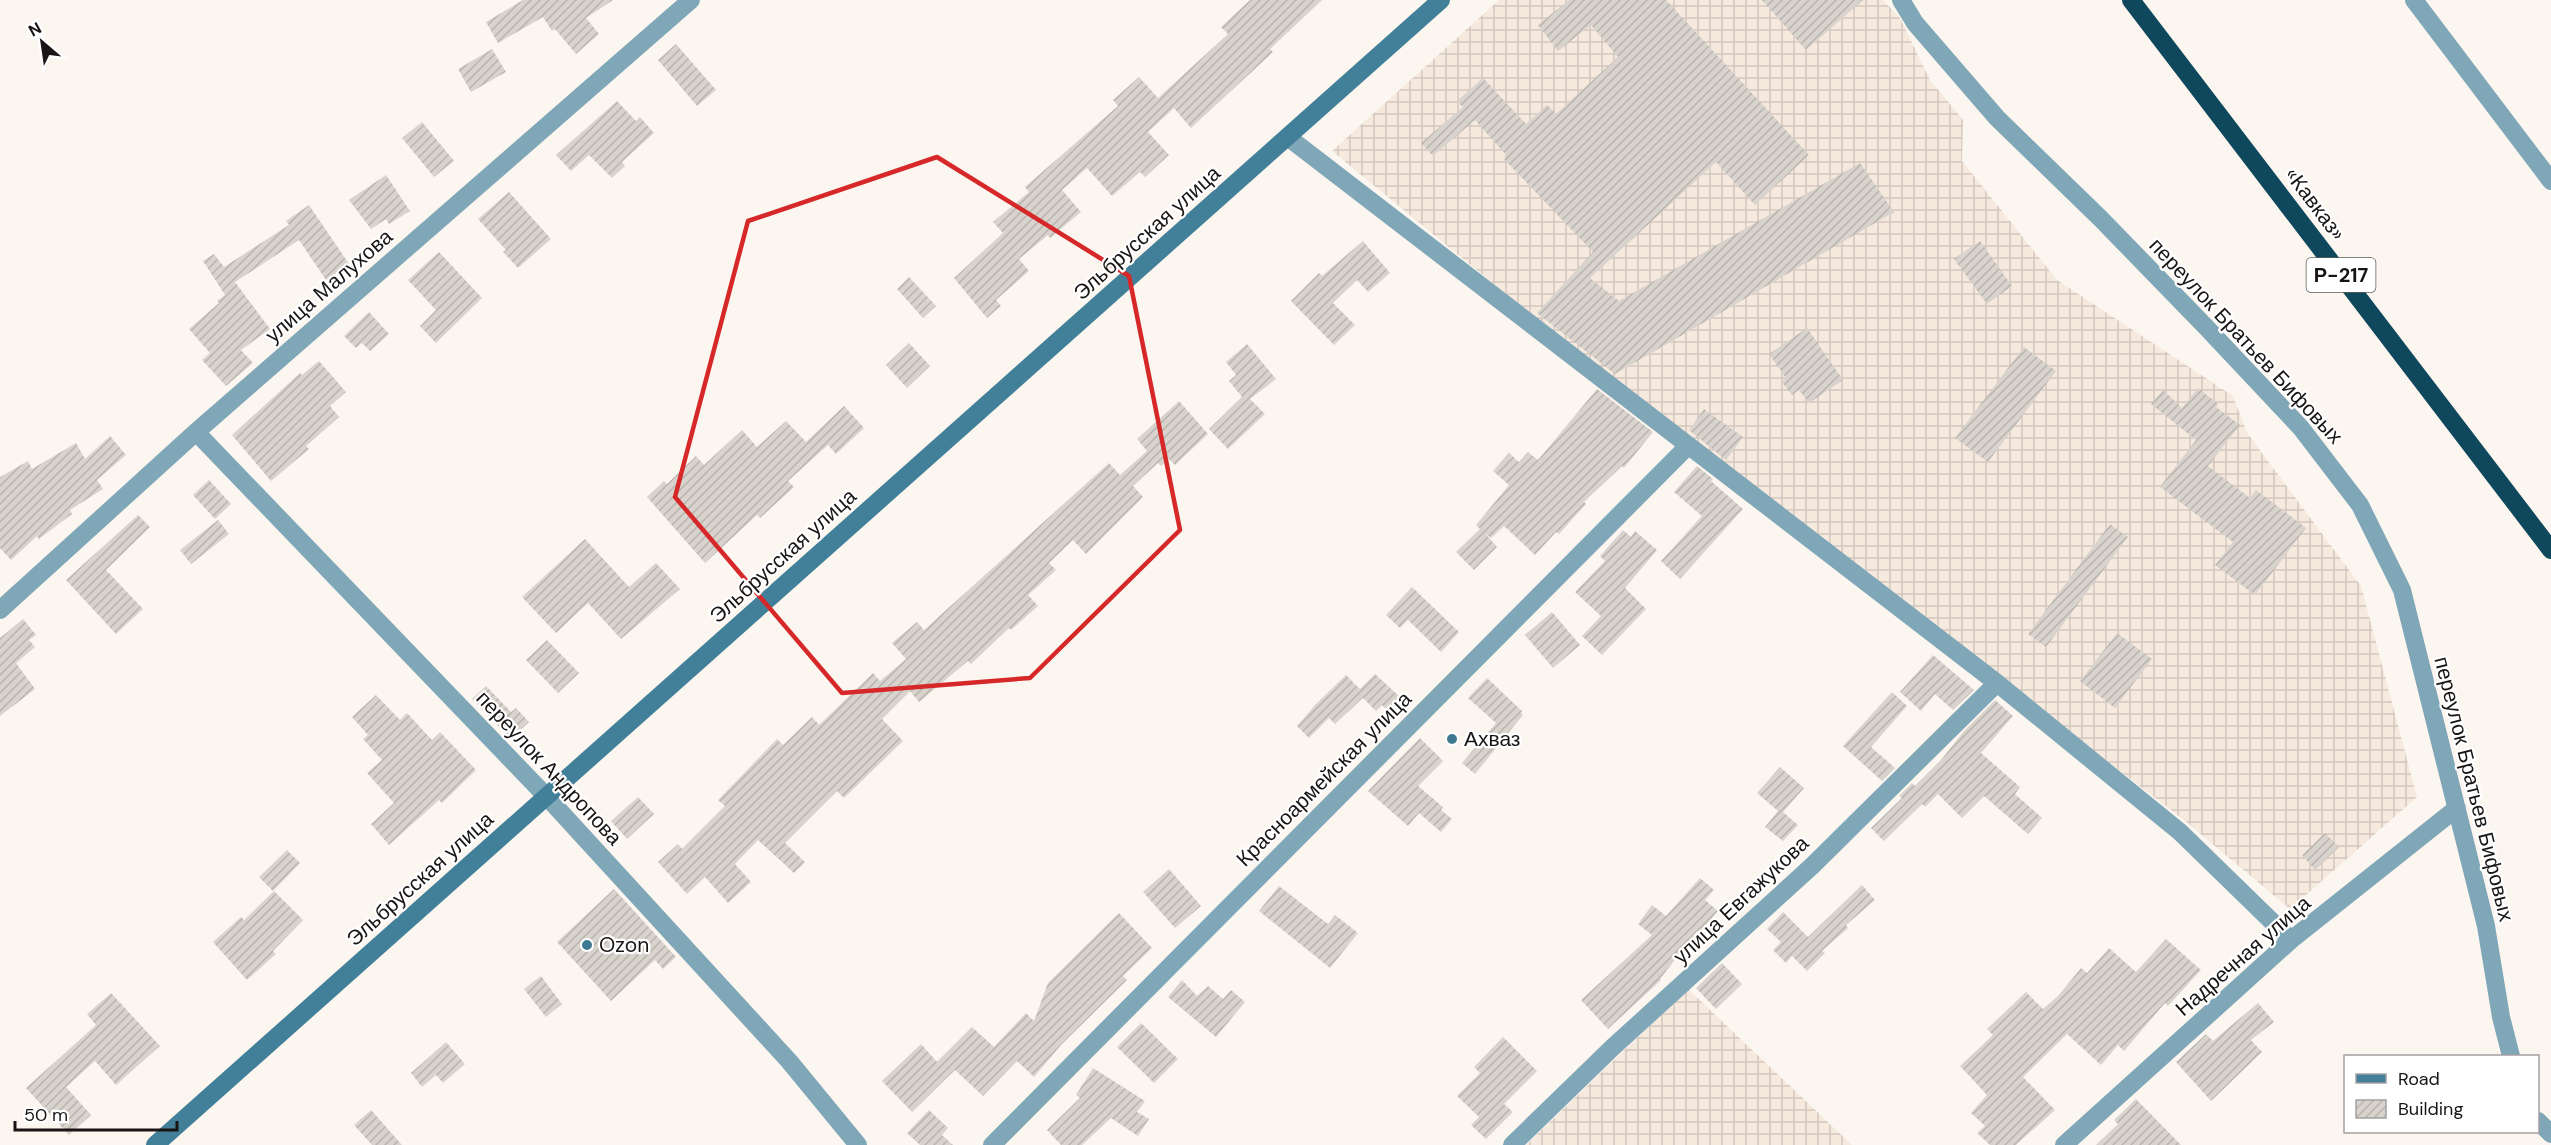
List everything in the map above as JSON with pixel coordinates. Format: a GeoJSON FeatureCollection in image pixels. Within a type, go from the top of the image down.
{"type":"FeatureCollection","features":[{"type":"Feature","properties":{"kind":"highway","name":"«Кавказ»"},"geometry":{"type":"LineString","coordinates":[[2131,0],[2551,550]]}},
{"type":"Feature","properties":{"kind":"street","name":"улица Малухова"},"geometry":{"type":"LineString","coordinates":[[0,610],[196,432],[691,0]]}},
{"type":"Feature","properties":{"kind":"street","name":"Эльбрусская улица"},"geometry":{"type":"LineString","coordinates":[[155,1145],[546,795],[1289,138],[1441,0]]}},
{"type":"Feature","properties":{"kind":"street","name":"переулок Братьев Бифовых"},"geometry":{"type":"LineString","coordinates":[[1901,0],[1915,22],[1997,118],[2100,218],[2213,334],[2301,428],[2360,505],[2402,590],[2486,926],[2501,1017],[2511,1055]]}},
{"type":"Feature","properties":{"kind":"street"},"geometry":{"type":"LineString","coordinates":[[2414,0],[2551,181]]}},
{"type":"Feature","properties":{"kind":"street"},"geometry":{"type":"LineString","coordinates":[[1289,138],[1997,683],[2180,832],[2291,940]]}},
{"type":"Feature","properties":{"kind":"street","name":"переулок Андропова"},"geometry":{"type":"LineString","coordinates":[[196,432],[546,795],[789,1061],[858,1145]]}},
{"type":"Feature","properties":{"kind":"street","name":"Красноармейская улица"},"geometry":{"type":"LineString","coordinates":[[992,1145],[1688,446]]}},
{"type":"Feature","properties":{"kind":"street","name":"улица Евгажукова"},"geometry":{"type":"LineString","coordinates":[[1512,1145],[1613,1047],[1812,866],[1997,683]]}},
{"type":"Feature","properties":{"kind":"street","name":"Надречная улица"},"geometry":{"type":"LineString","coordinates":[[2064,1145],[2291,940],[2457,808]]}},
{"type":"Feature","properties":{"kind":"street"},"geometry":{"type":"LineString","coordinates":[[2539,1122],[2551,1134]]}},
{"type":"Feature","properties":{"kind":"highlighted area"},"geometry":{"type":"Polygon","coordinates":[[[937,157],[1129,276],[1180,530],[1030,678],[842,693],[675,497],[748,221],[937,157]]]}},
{"type":"Feature","properties":{"kind":"shaded area"},"geometry":{"type":"Polygon","coordinates":[[[1499,0],[1883,0],[1900,18],[1930,80],[1963,120],[1962,161],[2057,280],[2233,396],[2247,433],[2361,586],[2417,797],[2290,909],[2184,820],[1619,387],[1332,151],[1499,0]]]}},
{"type":"Feature","properties":{"kind":"shaded area"},"geometry":{"type":"Polygon","coordinates":[[[1688,989],[1852,1145],[1526,1145],[1688,989]]]}},
{"type":"Feature","properties":{"kind":"building"},"geometry":{"type":"Polygon","coordinates":[[[523,0],[613,0],[586,18],[599,34],[576,54],[555,29],[552,31],[543,17],[498,43],[486,22],[523,0]]]}},
{"type":"Feature","properties":{"kind":"building"},"geometry":{"type":"Polygon","coordinates":[[[1250,0],[1322,0],[1270,49],[1273,52],[1191,128],[1174,108],[1148,132],[1169,155],[1145,177],[1140,172],[1112,196],[1087,168],[1062,190],[1081,212],[1050,238],[1048,235],[1019,259],[1029,271],[996,300],[1001,306],[987,318],[954,278],[1003,233],[993,222],[1029,192],[1025,187],[1118,106],[1113,100],[1139,77],[1158,98],[1228,34],[1221,27],[1250,0]]]}},
{"type":"Feature","properties":{"kind":"building"},"geometry":{"type":"Polygon","coordinates":[[[1569,0],[1666,0],[1809,155],[1755,205],[1716,162],[1590,278],[1619,301],[1860,163],[1894,212],[1615,374],[1537,313],[1593,252],[1504,159],[1507,156],[1475,120],[1433,156],[1421,143],[1463,107],[1457,101],[1483,78],[1526,124],[1547,105],[1556,114],[1618,57],[1591,25],[1558,51],[1538,25],[1569,0]]]}},
{"type":"Feature","properties":{"kind":"building"},"geometry":{"type":"Polygon","coordinates":[[[1762,0],[1863,0],[1806,50],[1762,0]]]}},
{"type":"Feature","properties":{"kind":"building"},"geometry":{"type":"Polygon","coordinates":[[[676,44],[716,90],[697,106],[658,60],[676,44]]]}},
{"type":"Feature","properties":{"kind":"building"},"geometry":{"type":"Polygon","coordinates":[[[492,49],[506,72],[471,92],[458,69],[492,49]]]}},
{"type":"Feature","properties":{"kind":"building"},"geometry":{"type":"Polygon","coordinates":[[[617,101],[636,121],[640,117],[654,133],[622,162],[625,166],[612,178],[589,155],[571,171],[556,155],[617,101]]]}},
{"type":"Feature","properties":{"kind":"building"},"geometry":{"type":"Polygon","coordinates":[[[422,122],[454,161],[434,177],[402,138],[422,122]]]}},
{"type":"Feature","properties":{"kind":"building"},"geometry":{"type":"Polygon","coordinates":[[[386,175],[410,211],[389,224],[386,219],[371,229],[349,200],[386,175]]]}},
{"type":"Feature","properties":{"kind":"building"},"geometry":{"type":"Polygon","coordinates":[[[509,192],[551,239],[518,268],[503,252],[506,250],[478,219],[509,192]]]}},
{"type":"Feature","properties":{"kind":"building"},"geometry":{"type":"Polygon","coordinates":[[[309,205],[349,264],[326,280],[299,240],[235,282],[270,329],[241,350],[253,363],[226,386],[202,360],[210,353],[189,329],[225,295],[203,261],[214,254],[224,267],[289,225],[286,221],[309,205]]]}},
{"type":"Feature","properties":{"kind":"building"},"geometry":{"type":"Polygon","coordinates":[[[1363,241],[1390,273],[1368,292],[1357,280],[1333,303],[1355,325],[1334,345],[1291,301],[1319,273],[1322,276],[1363,241]]]}},
{"type":"Feature","properties":{"kind":"building"},"geometry":{"type":"Polygon","coordinates":[[[1980,241],[2012,286],[1987,304],[1954,259],[1980,241]]]}},
{"type":"Feature","properties":{"kind":"building"},"geometry":{"type":"Polygon","coordinates":[[[439,252],[482,298],[436,343],[420,326],[436,310],[408,280],[439,252]]]}},
{"type":"Feature","properties":{"kind":"building"},"geometry":{"type":"Polygon","coordinates":[[[909,277],[936,306],[923,318],[897,289],[909,277]]]}},
{"type":"Feature","properties":{"kind":"building"},"geometry":{"type":"Polygon","coordinates":[[[369,312],[389,334],[370,351],[362,343],[356,348],[344,336],[369,312]]]}},
{"type":"Feature","properties":{"kind":"building"},"geometry":{"type":"Polygon","coordinates":[[[1807,328],[1843,380],[1809,403],[1799,390],[1792,395],[1782,382],[1786,378],[1769,354],[1807,328]]]}},
{"type":"Feature","properties":{"kind":"building"},"geometry":{"type":"Polygon","coordinates":[[[909,343],[930,366],[907,388],[886,365],[909,343]]]}},
{"type":"Feature","properties":{"kind":"building"},"geometry":{"type":"Polygon","coordinates":[[[1247,344],[1276,379],[1250,399],[1265,414],[1228,449],[1209,429],[1242,397],[1229,381],[1236,375],[1226,362],[1247,344]]]}},
{"type":"Feature","properties":{"kind":"building"},"geometry":{"type":"Polygon","coordinates":[[[2024,347],[2056,371],[1988,462],[1955,438],[2024,347]]]}},
{"type":"Feature","properties":{"kind":"building"},"geometry":{"type":"Polygon","coordinates":[[[319,361],[346,392],[330,406],[339,417],[306,446],[309,449],[271,481],[232,435],[300,373],[302,375],[319,361]]]}},
{"type":"Feature","properties":{"kind":"building"},"geometry":{"type":"Polygon","coordinates":[[[2198,388],[2218,404],[2216,407],[2240,425],[2208,466],[2250,498],[2256,490],[2306,528],[2255,595],[2215,565],[2233,542],[2160,487],[2196,440],[2151,404],[2163,390],[2182,408],[2198,388]]]}},
{"type":"Feature","properties":{"kind":"building"},"geometry":{"type":"Polygon","coordinates":[[[1597,389],[1653,432],[1624,468],[1622,466],[1584,502],[1586,504],[1559,534],[1556,532],[1535,555],[1504,526],[1491,538],[1485,533],[1497,547],[1474,570],[1456,552],[1480,529],[1476,525],[1509,485],[1493,471],[1509,453],[1519,462],[1528,452],[1538,460],[1597,389]]]}},
{"type":"Feature","properties":{"kind":"building"},"geometry":{"type":"Polygon","coordinates":[[[1179,401],[1208,434],[1175,465],[1169,459],[1161,466],[1158,463],[1133,486],[1143,497],[1086,554],[1073,540],[1049,563],[1056,570],[1028,595],[1038,606],[1011,630],[1009,628],[971,664],[968,661],[919,702],[910,691],[882,719],[903,741],[844,798],[837,791],[785,843],[805,862],[794,873],[758,840],[735,864],[751,882],[728,903],[705,877],[687,894],[658,862],[678,844],[682,849],[725,806],[718,800],[777,739],[783,745],[812,717],[819,725],[873,673],[880,681],[906,659],[892,643],[917,622],[924,630],[1109,463],[1120,475],[1147,451],[1137,439],[1179,401]]]}},
{"type":"Feature","properties":{"kind":"building"},"geometry":{"type":"Polygon","coordinates":[[[844,406],[864,428],[836,454],[828,445],[788,481],[794,487],[760,518],[757,515],[705,563],[647,497],[664,481],[667,484],[696,456],[704,465],[742,430],[757,447],[786,421],[806,442],[844,406]]]}},
{"type":"Feature","properties":{"kind":"building"},"geometry":{"type":"Polygon","coordinates":[[[1704,409],[1743,437],[1726,460],[1689,430],[1704,409]]]}},
{"type":"Feature","properties":{"kind":"building"},"geometry":{"type":"Polygon","coordinates":[[[110,436],[126,455],[97,480],[103,489],[70,510],[72,514],[39,539],[37,536],[11,560],[0,548],[0,477],[28,461],[32,469],[76,443],[85,459],[110,436]]]}},
{"type":"Feature","properties":{"kind":"building"},"geometry":{"type":"Polygon","coordinates":[[[1697,466],[1743,509],[1680,579],[1661,561],[1702,516],[1674,492],[1697,466]]]}},
{"type":"Feature","properties":{"kind":"building"},"geometry":{"type":"Polygon","coordinates":[[[209,480],[231,504],[215,519],[193,495],[209,480]]]}},
{"type":"Feature","properties":{"kind":"building"},"geometry":{"type":"Polygon","coordinates":[[[138,515],[150,527],[106,570],[143,609],[116,634],[66,580],[138,515]]]}},
{"type":"Feature","properties":{"kind":"building"},"geometry":{"type":"Polygon","coordinates":[[[218,520],[229,534],[191,564],[180,550],[218,520]]]}},
{"type":"Feature","properties":{"kind":"building"},"geometry":{"type":"Polygon","coordinates":[[[2110,524],[2128,537],[2046,647],[2028,634],[2110,524]]]}},
{"type":"Feature","properties":{"kind":"building"},"geometry":{"type":"Polygon","coordinates":[[[1623,530],[1631,537],[1635,531],[1657,550],[1625,588],[1646,609],[1602,655],[1582,636],[1601,616],[1575,592],[1605,561],[1600,556],[1623,530]]]}},
{"type":"Feature","properties":{"kind":"building"},"geometry":{"type":"Polygon","coordinates":[[[585,539],[629,587],[656,563],[680,589],[621,639],[588,603],[556,633],[522,597],[585,539]]]}},
{"type":"Feature","properties":{"kind":"building"},"geometry":{"type":"Polygon","coordinates":[[[1412,587],[1459,632],[1441,652],[1408,620],[1400,628],[1386,615],[1412,587]]]}},
{"type":"Feature","properties":{"kind":"building"},"geometry":{"type":"Polygon","coordinates":[[[1552,612],[1580,645],[1553,668],[1525,635],[1552,612]]]}},
{"type":"Feature","properties":{"kind":"building"},"geometry":{"type":"Polygon","coordinates":[[[23,619],[36,635],[29,640],[35,647],[16,663],[35,689],[0,716],[0,638],[23,619]]]}},
{"type":"Feature","properties":{"kind":"building"},"geometry":{"type":"Polygon","coordinates":[[[2117,633],[2152,659],[2115,708],[2080,681],[2117,633]]]}},
{"type":"Feature","properties":{"kind":"building"},"geometry":{"type":"Polygon","coordinates":[[[547,640],[579,673],[558,693],[526,660],[547,640]]]}},
{"type":"Feature","properties":{"kind":"building"},"geometry":{"type":"Polygon","coordinates":[[[1933,655],[1974,690],[1953,710],[1935,694],[1921,711],[1900,692],[1933,655]]]}},
{"type":"Feature","properties":{"kind":"building"},"geometry":{"type":"Polygon","coordinates":[[[1375,674],[1400,697],[1387,710],[1382,705],[1376,711],[1363,698],[1335,724],[1329,718],[1309,738],[1297,726],[1346,675],[1360,689],[1375,674]]]}},
{"type":"Feature","properties":{"kind":"building"},"geometry":{"type":"Polygon","coordinates":[[[1487,678],[1522,711],[1523,715],[1475,774],[1462,763],[1496,723],[1468,698],[1487,678]]]}},
{"type":"Feature","properties":{"kind":"building"},"geometry":{"type":"Polygon","coordinates":[[[486,686],[511,712],[516,708],[529,722],[511,739],[472,699],[486,686]]]}},
{"type":"Feature","properties":{"kind":"building"},"geometry":{"type":"Polygon","coordinates":[[[1892,692],[1907,706],[1871,747],[1895,768],[1882,781],[1843,746],[1892,692]]]}},
{"type":"Feature","properties":{"kind":"building"},"geometry":{"type":"Polygon","coordinates":[[[376,695],[400,720],[407,713],[432,740],[440,732],[476,770],[442,803],[439,800],[389,845],[371,824],[394,803],[367,773],[382,760],[363,739],[368,735],[352,717],[376,695]]]}},
{"type":"Feature","properties":{"kind":"building"},"geometry":{"type":"Polygon","coordinates":[[[1995,700],[2013,716],[1981,753],[2020,787],[2015,794],[2042,818],[2028,834],[1984,796],[1962,818],[1938,794],[1925,807],[1922,804],[1884,841],[1871,828],[1902,798],[1899,796],[1912,783],[1915,786],[1941,760],[1964,731],[1995,700]]]}},
{"type":"Feature","properties":{"kind":"building"},"geometry":{"type":"Polygon","coordinates":[[[1420,738],[1443,761],[1418,786],[1443,807],[1441,810],[1452,819],[1441,832],[1419,813],[1408,826],[1368,791],[1420,738]]]}},
{"type":"Feature","properties":{"kind":"building"},"geometry":{"type":"Polygon","coordinates":[[[1780,767],[1804,788],[1783,812],[1798,825],[1783,841],[1765,827],[1778,811],[1757,793],[1780,767]]]}},
{"type":"Feature","properties":{"kind":"building"},"geometry":{"type":"Polygon","coordinates":[[[638,797],[654,814],[627,839],[611,821],[638,797]]]}},
{"type":"Feature","properties":{"kind":"building"},"geometry":{"type":"Polygon","coordinates":[[[2325,833],[2339,847],[2315,870],[2302,855],[2325,833]]]}},
{"type":"Feature","properties":{"kind":"building"},"geometry":{"type":"Polygon","coordinates":[[[287,850],[300,863],[273,891],[259,877],[287,850]]]}},
{"type":"Feature","properties":{"kind":"building"},"geometry":{"type":"Polygon","coordinates":[[[1169,869],[1201,906],[1175,928],[1143,892],[1169,869]]]}},
{"type":"Feature","properties":{"kind":"building"},"geometry":{"type":"Polygon","coordinates":[[[1700,878],[1714,890],[1705,900],[1718,911],[1699,933],[1697,931],[1661,980],[1608,1029],[1581,1000],[1652,935],[1638,924],[1652,905],[1666,916],[1700,878]]]}},
{"type":"Feature","properties":{"kind":"building"},"geometry":{"type":"Polygon","coordinates":[[[1862,885],[1875,900],[1846,925],[1848,928],[1822,951],[1825,953],[1807,971],[1792,956],[1786,963],[1773,950],[1781,942],[1767,929],[1783,912],[1808,937],[1862,885]]]}},
{"type":"Feature","properties":{"kind":"building"},"geometry":{"type":"Polygon","coordinates":[[[1279,886],[1328,924],[1335,915],[1358,933],[1330,968],[1259,911],[1279,886]]]}},
{"type":"Feature","properties":{"kind":"building"},"geometry":{"type":"Polygon","coordinates":[[[614,889],[676,957],[663,969],[655,960],[611,1001],[557,942],[614,889]]]}},
{"type":"Feature","properties":{"kind":"building"},"geometry":{"type":"Polygon","coordinates":[[[274,891],[303,920],[273,951],[276,954],[247,980],[213,942],[241,917],[244,920],[274,891]]]}},
{"type":"Feature","properties":{"kind":"building"},"geometry":{"type":"Polygon","coordinates":[[[1119,913],[1152,948],[1123,976],[1127,980],[1061,1045],[1034,1077],[1017,1061],[983,1096],[955,1070],[912,1112],[882,1081],[921,1044],[937,1062],[972,1027],[994,1047],[1026,1013],[1034,1021],[1048,983],[1119,913]]]}},
{"type":"Feature","properties":{"kind":"building"},"geometry":{"type":"Polygon","coordinates":[[[2166,939],[2201,970],[2168,1006],[2165,1003],[2124,1051],[2118,1045],[2101,1065],[2067,1034],[2023,1077],[2055,1110],[2016,1145],[1990,1145],[1977,1133],[1985,1126],[1971,1113],[1987,1095],[1960,1066],[1993,1035],[1987,1029],[2026,992],[2043,1009],[2058,996],[2081,968],[2087,973],[2109,948],[2136,972],[2166,939]]]}},
{"type":"Feature","properties":{"kind":"building"},"geometry":{"type":"Polygon","coordinates":[[[1722,963],[1742,984],[1716,1009],[1696,988],[1722,963]]]}},
{"type":"Feature","properties":{"kind":"building"},"geometry":{"type":"Polygon","coordinates":[[[541,976],[562,1004],[546,1017],[524,989],[541,976]]]}},
{"type":"Feature","properties":{"kind":"building"},"geometry":{"type":"Polygon","coordinates":[[[1182,980],[1197,996],[1208,986],[1223,999],[1231,990],[1245,1002],[1216,1037],[1168,997],[1182,980]]]}},
{"type":"Feature","properties":{"kind":"building"},"geometry":{"type":"Polygon","coordinates":[[[111,993],[160,1046],[116,1085],[95,1061],[66,1087],[91,1115],[69,1135],[26,1088],[96,1025],[87,1014],[111,993]]]}},
{"type":"Feature","properties":{"kind":"building"},"geometry":{"type":"Polygon","coordinates":[[[2258,1003],[2274,1022],[2251,1040],[2262,1052],[2211,1101],[2176,1062],[2206,1034],[2213,1041],[2258,1003]]]}},
{"type":"Feature","properties":{"kind":"building"},"geometry":{"type":"Polygon","coordinates":[[[1141,1023],[1178,1059],[1154,1083],[1117,1047],[1141,1023]]]}},
{"type":"Feature","properties":{"kind":"building"},"geometry":{"type":"Polygon","coordinates":[[[1503,1037],[1537,1071],[1504,1104],[1513,1112],[1486,1139],[1471,1125],[1479,1117],[1457,1096],[1480,1073],[1474,1067],[1503,1037]]]}},
{"type":"Feature","properties":{"kind":"building"},"geometry":{"type":"Polygon","coordinates":[[[446,1042],[465,1064],[443,1083],[436,1075],[422,1087],[411,1073],[446,1042]]]}},
{"type":"Feature","properties":{"kind":"building"},"geometry":{"type":"Polygon","coordinates":[[[1093,1068],[1145,1101],[1137,1112],[1149,1119],[1138,1136],[1111,1118],[1082,1145],[1061,1145],[1047,1130],[1080,1098],[1076,1095],[1093,1068]]]}},
{"type":"Feature","properties":{"kind":"building"},"geometry":{"type":"Polygon","coordinates":[[[2136,1099],[2181,1145],[2096,1145],[2118,1124],[2114,1120],[2136,1099]]]}},
{"type":"Feature","properties":{"kind":"building"},"geometry":{"type":"Polygon","coordinates":[[[371,1110],[402,1145],[372,1145],[354,1125],[371,1110]]]}},
{"type":"Feature","properties":{"kind":"building"},"geometry":{"type":"Polygon","coordinates":[[[929,1110],[948,1128],[942,1135],[953,1145],[920,1145],[907,1133],[929,1110]]]}},
{"type":"Feature","properties":{"kind":"place","name":"Ахваз"},"geometry":{"type":"Point","coordinates":[1452,739]}},
{"type":"Feature","properties":{"kind":"place","name":"Ozon"},"geometry":{"type":"Point","coordinates":[587,945]}}]}
